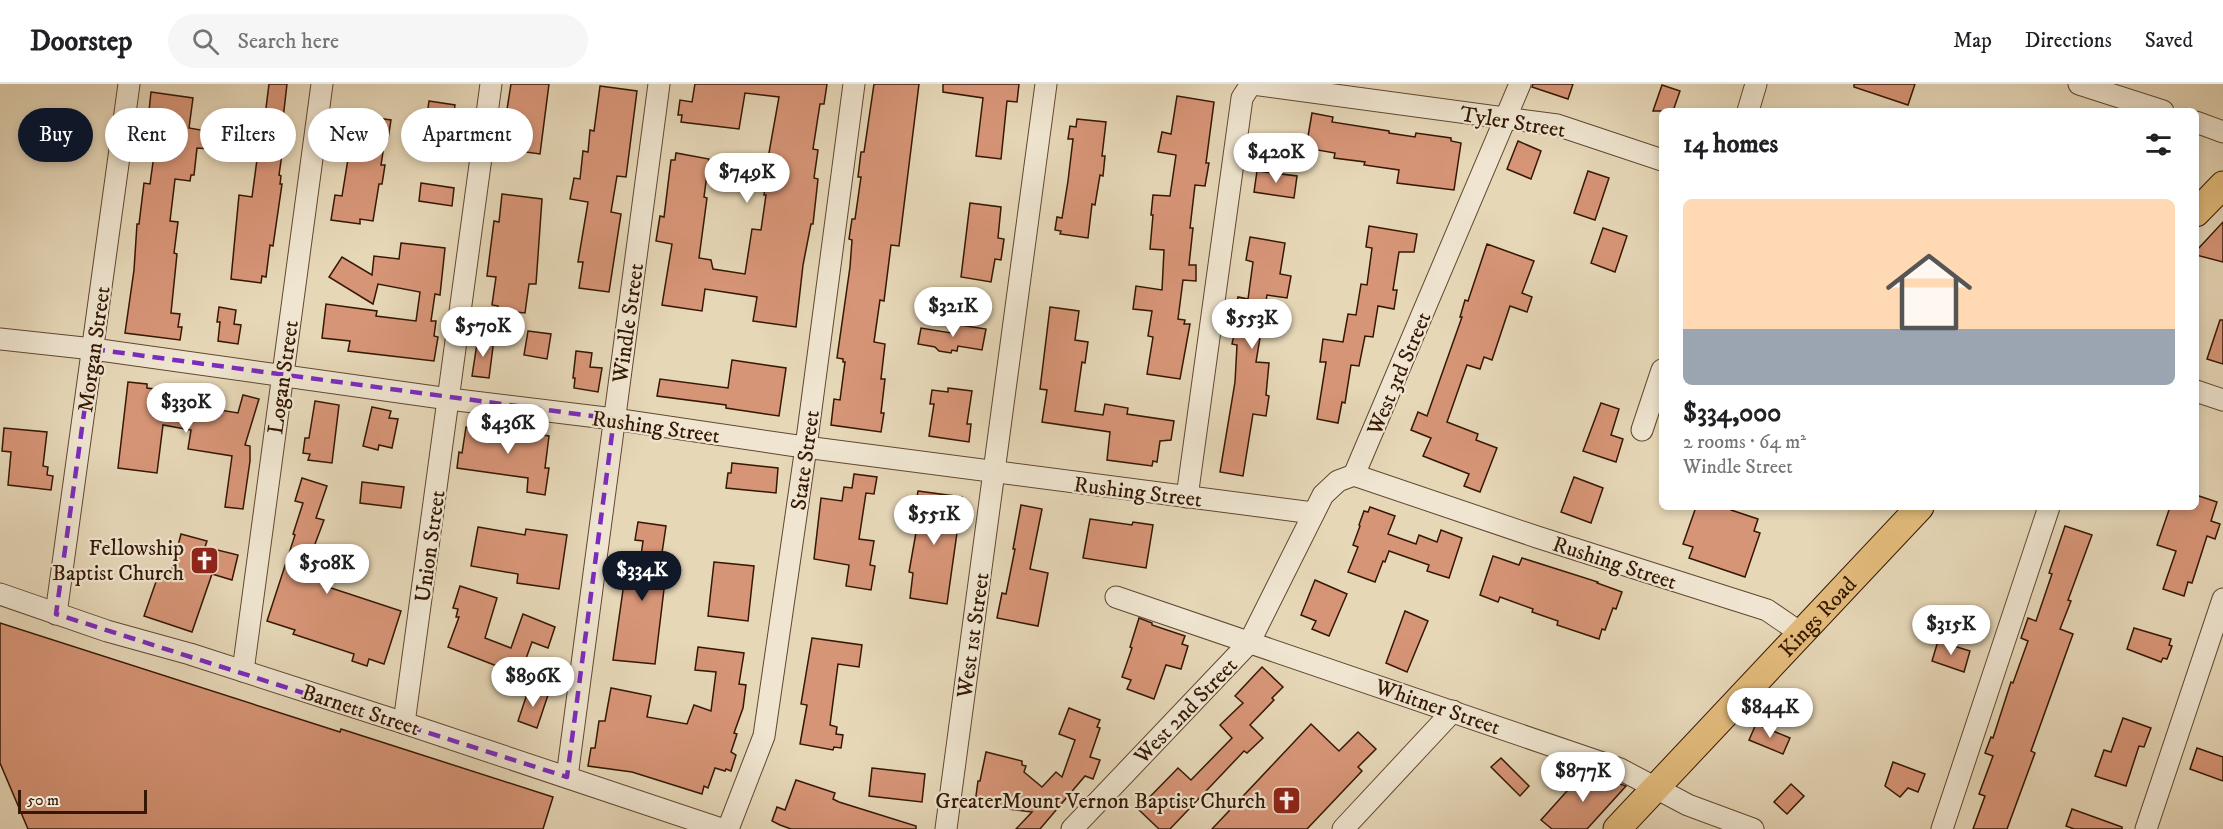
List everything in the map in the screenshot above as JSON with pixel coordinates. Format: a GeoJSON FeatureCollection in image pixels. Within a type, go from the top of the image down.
{"type":"FeatureCollection","features":[{"type":"Feature","properties":{"kind":"main road"},"geometry":{"type":"LineString","coordinates":[[2199,210],[2223,185]]}},
{"type":"Feature","properties":{"kind":"main road","name":"Kings Road"},"geometry":{"type":"LineString","coordinates":[[1617,829],[1917,510]]}},
{"type":"Feature","properties":{"kind":"street","name":"Morgan Street"},"geometry":{"type":"LineString","coordinates":[[56,614],[129,84]]}},
{"type":"Feature","properties":{"kind":"street","name":"Logan Street"},"geometry":{"type":"LineString","coordinates":[[243,671],[322,84]]}},
{"type":"Feature","properties":{"kind":"street","name":"Union Street"},"geometry":{"type":"LineString","coordinates":[[404,723],[449,399],[465,260],[491,84]]}},
{"type":"Feature","properties":{"kind":"street","name":"Windle Street"},"geometry":{"type":"LineString","coordinates":[[567,777],[659,84]]}},
{"type":"Feature","properties":{"kind":"street","name":"State Street"},"geometry":{"type":"LineString","coordinates":[[728,829],[764,736],[806,447],[854,84]]}},
{"type":"Feature","properties":{"kind":"street","name":"West 1st Street"},"geometry":{"type":"LineString","coordinates":[[946,829],[1046,84]]}},
{"type":"Feature","properties":{"kind":"street","name":"Tyler Street"},"geometry":{"type":"LineString","coordinates":[[1252,84],[1557,125],[1659,159]]}},
{"type":"Feature","properties":{"kind":"street"},"geometry":{"type":"LineString","coordinates":[[1187,497],[1242,98],[1252,84]]}},
{"type":"Feature","properties":{"kind":"street","name":"West 3rd Street"},"geometry":{"type":"LineString","coordinates":[[1354,475],[1520,84]]}},
{"type":"Feature","properties":{"kind":"street"},"geometry":{"type":"LineString","coordinates":[[1749,108],[1756,84]]}},
{"type":"Feature","properties":{"kind":"street"},"geometry":{"type":"LineString","coordinates":[[2079,84],[2112,89],[2156,108]]}},
{"type":"Feature","properties":{"kind":"street"},"geometry":{"type":"LineString","coordinates":[[2199,123],[2223,132]]}},
{"type":"Feature","properties":{"kind":"street","name":"Rushing Street"},"geometry":{"type":"LineString","coordinates":[[0,339],[93,349],[449,399],[1312,513]]}},
{"type":"Feature","properties":{"kind":"street"},"geometry":{"type":"LineString","coordinates":[[1642,430],[1659,379]]}},
{"type":"Feature","properties":{"kind":"street"},"geometry":{"type":"LineString","coordinates":[[2199,392],[2223,400]]}},
{"type":"Feature","properties":{"kind":"street","name":"Rushing Street"},"geometry":{"type":"LineString","coordinates":[[1354,475],[1537,537],[1767,610],[1802,634]]}},
{"type":"Feature","properties":{"kind":"street"},"geometry":{"type":"LineString","coordinates":[[1249,643],[1323,495],[1338,481],[1354,475]]}},
{"type":"Feature","properties":{"kind":"street"},"geometry":{"type":"LineString","coordinates":[[1942,829],[2048,510]]}},
{"type":"Feature","properties":{"kind":"street","name":"Barnett Street"},"geometry":{"type":"LineString","coordinates":[[0,594],[56,614],[404,723],[721,829]]}},
{"type":"Feature","properties":{"kind":"street","name":"Whitner Street"},"geometry":{"type":"LineString","coordinates":[[1116,597],[1620,769],[1688,805],[1752,829]]}},
{"type":"Feature","properties":{"kind":"street"},"geometry":{"type":"LineString","coordinates":[[2146,829],[2223,599]]}},
{"type":"Feature","properties":{"kind":"street","name":"West 2nd Street"},"geometry":{"type":"LineString","coordinates":[[1072,829],[1249,643]]}},
{"type":"Feature","properties":{"kind":"street"},"geometry":{"type":"LineString","coordinates":[[1343,829],[1453,711]]}},
{"type":"Feature","properties":{"kind":"highlighted area"},"geometry":{"type":"Polygon","coordinates":[[[93,349],[614,419],[567,777],[56,614],[93,349]]]}},
{"type":"Feature","properties":{"kind":"building"},"geometry":{"type":"Polygon","coordinates":[[[269,84],[287,84],[284,108],[266,108],[269,84]]]}},
{"type":"Feature","properties":{"kind":"building"},"geometry":{"type":"Polygon","coordinates":[[[511,84],[549,84],[540,154],[533,153],[533,108],[507,108],[511,84]]]}},
{"type":"Feature","properties":{"kind":"building"},"geometry":{"type":"Polygon","coordinates":[[[695,84],[827,84],[824,104],[820,104],[813,149],[818,150],[814,178],[818,179],[813,224],[811,224],[803,265],[796,327],[753,321],[757,297],[705,289],[702,311],[662,305],[672,244],[656,241],[660,216],[664,217],[671,160],[675,160],[676,153],[709,159],[704,197],[707,198],[699,258],[711,260],[713,269],[745,274],[752,229],[761,230],[766,195],[764,195],[767,164],[779,97],[745,93],[739,129],[681,122],[682,115],[678,115],[680,100],[692,102],[695,84]]]}},
{"type":"Feature","properties":{"kind":"building"},"geometry":{"type":"Polygon","coordinates":[[[874,84],[919,84],[899,246],[891,245],[884,301],[880,300],[874,342],[885,344],[881,379],[885,379],[881,432],[831,425],[834,399],[840,400],[845,362],[837,358],[850,267],[852,240],[849,239],[852,219],[855,219],[861,177],[858,177],[861,152],[864,152],[874,84]]]}},
{"type":"Feature","properties":{"kind":"building"},"geometry":{"type":"Polygon","coordinates":[[[943,84],[1019,84],[1017,102],[1007,101],[1001,159],[976,156],[983,98],[943,92],[943,84]]]}},
{"type":"Feature","properties":{"kind":"building"},"geometry":{"type":"Polygon","coordinates":[[[1533,84],[1573,84],[1568,99],[1532,87],[1533,84]]]}},
{"type":"Feature","properties":{"kind":"building"},"geometry":{"type":"Polygon","coordinates":[[[1854,84],[1915,84],[1908,105],[1854,87],[1854,84]]]}},
{"type":"Feature","properties":{"kind":"building"},"geometry":{"type":"Polygon","coordinates":[[[1662,85],[1680,91],[1674,108],[1659,108],[1659,111],[1653,111],[1662,85]]]}},
{"type":"Feature","properties":{"kind":"building"},"geometry":{"type":"Polygon","coordinates":[[[600,86],[637,91],[626,177],[617,176],[611,212],[621,214],[609,292],[579,288],[583,262],[578,262],[588,202],[570,199],[574,178],[580,179],[583,151],[588,152],[590,130],[594,131],[600,86]]]}},
{"type":"Feature","properties":{"kind":"building"},"geometry":{"type":"Polygon","coordinates":[[[151,92],[193,98],[189,128],[200,130],[200,148],[197,148],[194,175],[191,175],[190,181],[175,179],[170,221],[178,222],[171,313],[180,314],[178,327],[182,327],[180,340],[125,333],[144,183],[150,184],[153,162],[188,162],[188,108],[149,108],[151,92]]]}},
{"type":"Feature","properties":{"kind":"building"},"geometry":{"type":"Polygon","coordinates":[[[1177,96],[1214,102],[1205,186],[1195,185],[1190,228],[1193,228],[1189,265],[1196,265],[1196,281],[1183,280],[1178,319],[1185,320],[1184,324],[1190,324],[1180,379],[1147,374],[1153,337],[1148,336],[1152,311],[1133,309],[1136,286],[1162,290],[1164,250],[1150,249],[1153,215],[1151,215],[1153,195],[1170,196],[1176,155],[1158,152],[1162,132],[1171,134],[1177,96]]]}},
{"type":"Feature","properties":{"kind":"building"},"geometry":{"type":"Polygon","coordinates":[[[429,101],[455,105],[455,108],[428,108],[429,101]]]}},
{"type":"Feature","properties":{"kind":"building"},"geometry":{"type":"Polygon","coordinates":[[[1312,113],[1333,117],[1332,122],[1415,137],[1416,133],[1451,138],[1451,141],[1461,143],[1454,190],[1397,183],[1399,170],[1334,158],[1335,153],[1306,148],[1312,113]]]}},
{"type":"Feature","properties":{"kind":"building"},"geometry":{"type":"Polygon","coordinates":[[[1077,119],[1106,122],[1102,156],[1105,156],[1103,176],[1100,175],[1095,205],[1092,204],[1088,238],[1060,234],[1061,231],[1055,230],[1057,217],[1062,218],[1068,181],[1073,139],[1068,139],[1070,126],[1076,127],[1077,119]]]}},
{"type":"Feature","properties":{"kind":"building"},"geometry":{"type":"Polygon","coordinates":[[[1518,141],[1541,151],[1531,179],[1507,169],[1518,141]]]}},
{"type":"Feature","properties":{"kind":"building"},"geometry":{"type":"Polygon","coordinates":[[[257,162],[281,162],[279,175],[281,176],[280,184],[282,184],[273,246],[270,245],[266,277],[262,276],[261,283],[231,279],[239,195],[252,197],[257,162]]]}},
{"type":"Feature","properties":{"kind":"building"},"geometry":{"type":"Polygon","coordinates":[[[348,162],[381,162],[381,165],[385,165],[382,184],[379,184],[373,221],[360,219],[360,224],[331,220],[335,195],[342,196],[348,162]]]}},
{"type":"Feature","properties":{"kind":"building"},"geometry":{"type":"Polygon","coordinates":[[[1257,171],[1297,176],[1294,198],[1254,192],[1257,171]]]}},
{"type":"Feature","properties":{"kind":"building"},"geometry":{"type":"Polygon","coordinates":[[[1588,171],[1609,178],[1595,220],[1574,213],[1588,171]]]}},
{"type":"Feature","properties":{"kind":"building"},"geometry":{"type":"Polygon","coordinates":[[[421,183],[454,188],[452,206],[419,201],[421,183]]]}},
{"type":"Feature","properties":{"kind":"building"},"geometry":{"type":"Polygon","coordinates":[[[502,194],[542,199],[536,284],[529,284],[525,313],[497,310],[498,306],[492,305],[496,277],[487,276],[494,221],[499,222],[502,194]]]}},
{"type":"Feature","properties":{"kind":"building"},"geometry":{"type":"Polygon","coordinates":[[[970,203],[1001,207],[998,238],[1004,239],[1001,260],[995,259],[991,282],[961,277],[970,203]]]}},
{"type":"Feature","properties":{"kind":"building"},"geometry":{"type":"Polygon","coordinates":[[[2223,222],[2223,262],[2199,256],[2199,248],[2223,222]]]}},
{"type":"Feature","properties":{"kind":"building"},"geometry":{"type":"Polygon","coordinates":[[[1369,226],[1417,234],[1414,252],[1399,252],[1393,290],[1397,290],[1394,309],[1378,306],[1373,337],[1365,336],[1359,366],[1351,365],[1345,403],[1342,402],[1338,423],[1317,419],[1326,362],[1320,362],[1323,339],[1343,342],[1348,314],[1356,315],[1361,284],[1367,285],[1372,248],[1366,247],[1369,226]]]}},
{"type":"Feature","properties":{"kind":"building"},"geometry":{"type":"Polygon","coordinates":[[[1603,228],[1627,236],[1615,272],[1591,263],[1603,228]]]}},
{"type":"Feature","properties":{"kind":"building"},"geometry":{"type":"Polygon","coordinates":[[[1250,237],[1285,243],[1280,274],[1291,276],[1287,298],[1267,295],[1256,362],[1269,363],[1266,395],[1269,396],[1266,416],[1253,414],[1243,476],[1220,472],[1235,382],[1237,345],[1232,344],[1238,317],[1234,316],[1238,297],[1248,299],[1253,262],[1246,260],[1250,237]]]}},
{"type":"Feature","properties":{"kind":"building"},"geometry":{"type":"Polygon","coordinates":[[[401,243],[445,248],[440,295],[435,294],[431,321],[436,321],[434,336],[438,337],[434,361],[348,351],[350,341],[322,338],[326,304],[377,311],[376,316],[416,321],[420,292],[378,284],[373,304],[329,277],[342,257],[372,275],[374,256],[399,259],[401,243]]]}},
{"type":"Feature","properties":{"kind":"building"},"geometry":{"type":"Polygon","coordinates":[[[1487,244],[1534,261],[1522,293],[1532,297],[1527,312],[1510,306],[1492,360],[1484,357],[1480,369],[1467,365],[1447,422],[1478,434],[1476,440],[1497,448],[1480,492],[1464,486],[1469,474],[1423,456],[1431,438],[1411,430],[1418,412],[1427,416],[1462,317],[1460,317],[1465,300],[1468,301],[1487,244]]]}},
{"type":"Feature","properties":{"kind":"building"},"geometry":{"type":"Polygon","coordinates":[[[219,307],[236,310],[234,324],[241,325],[238,344],[218,341],[219,307]]]}},
{"type":"Feature","properties":{"kind":"building"},"geometry":{"type":"Polygon","coordinates":[[[1050,307],[1079,311],[1075,340],[1088,342],[1085,363],[1082,362],[1075,411],[1103,415],[1105,404],[1128,408],[1127,414],[1174,421],[1171,440],[1160,441],[1157,462],[1153,461],[1152,466],[1107,460],[1110,432],[1042,422],[1047,390],[1040,389],[1050,307]]]}},
{"type":"Feature","properties":{"kind":"building"},"geometry":{"type":"Polygon","coordinates":[[[2220,320],[2223,320],[2223,364],[2207,359],[2220,320]]]}},
{"type":"Feature","properties":{"kind":"building"},"geometry":{"type":"Polygon","coordinates":[[[953,324],[986,329],[982,350],[958,346],[957,351],[952,350],[951,353],[918,344],[921,328],[951,333],[953,324]]]}},
{"type":"Feature","properties":{"kind":"building"},"geometry":{"type":"Polygon","coordinates":[[[528,331],[551,334],[547,359],[524,355],[528,331]]]}},
{"type":"Feature","properties":{"kind":"building"},"geometry":{"type":"Polygon","coordinates":[[[478,337],[494,339],[489,378],[472,376],[478,337]]]}},
{"type":"Feature","properties":{"kind":"building"},"geometry":{"type":"Polygon","coordinates":[[[576,351],[592,353],[590,367],[602,368],[598,392],[574,388],[576,351]]]}},
{"type":"Feature","properties":{"kind":"building"},"geometry":{"type":"Polygon","coordinates":[[[732,360],[786,368],[779,416],[726,408],[726,405],[657,396],[660,379],[728,388],[732,360]]]}},
{"type":"Feature","properties":{"kind":"building"},"geometry":{"type":"Polygon","coordinates":[[[128,382],[147,384],[147,388],[178,392],[176,403],[238,413],[243,395],[259,399],[245,445],[250,446],[250,461],[243,509],[225,507],[232,456],[188,449],[191,430],[163,425],[157,473],[118,468],[128,382]]]}},
{"type":"Feature","properties":{"kind":"building"},"geometry":{"type":"Polygon","coordinates":[[[948,388],[972,391],[967,424],[971,424],[969,442],[929,436],[934,404],[930,404],[932,390],[948,392],[948,388]]]}},
{"type":"Feature","properties":{"kind":"building"},"geometry":{"type":"Polygon","coordinates":[[[315,401],[339,405],[332,463],[308,460],[310,454],[303,453],[305,438],[309,438],[315,401]]]}},
{"type":"Feature","properties":{"kind":"building"},"geometry":{"type":"Polygon","coordinates":[[[1601,403],[1619,409],[1611,435],[1623,439],[1616,462],[1583,451],[1601,403]]]}},
{"type":"Feature","properties":{"kind":"building"},"geometry":{"type":"Polygon","coordinates":[[[372,407],[391,411],[389,418],[398,419],[392,448],[379,445],[378,450],[363,446],[372,407]]]}},
{"type":"Feature","properties":{"kind":"building"},"geometry":{"type":"Polygon","coordinates":[[[508,425],[531,429],[530,433],[549,436],[545,468],[549,468],[545,495],[527,492],[528,478],[457,468],[466,427],[506,432],[508,425]]]}},
{"type":"Feature","properties":{"kind":"building"},"geometry":{"type":"Polygon","coordinates":[[[4,428],[47,432],[43,466],[48,467],[47,475],[53,476],[51,490],[8,485],[11,452],[2,451],[4,428]]]}},
{"type":"Feature","properties":{"kind":"building"},"geometry":{"type":"Polygon","coordinates":[[[732,463],[778,468],[776,493],[726,488],[732,463]]]}},
{"type":"Feature","properties":{"kind":"building"},"geometry":{"type":"Polygon","coordinates":[[[854,474],[877,477],[874,494],[866,493],[859,539],[874,541],[870,565],[875,566],[871,590],[846,586],[849,565],[814,559],[821,498],[842,501],[844,487],[852,488],[854,474]]]}},
{"type":"Feature","properties":{"kind":"building"},"geometry":{"type":"Polygon","coordinates":[[[1574,477],[1603,488],[1591,523],[1561,512],[1574,477]]]}},
{"type":"Feature","properties":{"kind":"building"},"geometry":{"type":"Polygon","coordinates":[[[302,478],[327,486],[316,518],[324,520],[312,552],[331,558],[322,585],[401,611],[384,664],[369,659],[367,666],[352,661],[354,654],[293,634],[295,630],[267,621],[303,503],[295,501],[302,478]]]}},
{"type":"Feature","properties":{"kind":"building"},"geometry":{"type":"Polygon","coordinates":[[[362,482],[404,487],[401,508],[360,503],[362,482]]]}},
{"type":"Feature","properties":{"kind":"building"},"geometry":{"type":"Polygon","coordinates":[[[918,491],[962,497],[947,604],[910,598],[913,573],[909,572],[920,510],[915,509],[918,491]]]}},
{"type":"Feature","properties":{"kind":"building"},"geometry":{"type":"Polygon","coordinates":[[[2199,496],[2217,502],[2211,521],[2220,524],[2215,539],[2207,536],[2192,583],[2188,582],[2184,596],[2163,589],[2176,551],[2157,545],[2169,510],[2199,510],[2199,496]]]}},
{"type":"Feature","properties":{"kind":"building"},"geometry":{"type":"Polygon","coordinates":[[[1021,505],[1042,509],[1030,569],[1048,573],[1038,626],[997,618],[1002,593],[1006,594],[1021,505]]]}},
{"type":"Feature","properties":{"kind":"building"},"geometry":{"type":"Polygon","coordinates":[[[1370,507],[1395,516],[1388,534],[1416,544],[1419,535],[1437,542],[1441,530],[1462,538],[1449,578],[1427,571],[1429,565],[1389,551],[1375,582],[1348,572],[1358,547],[1353,545],[1359,525],[1364,511],[1368,512],[1370,507]]]}},
{"type":"Feature","properties":{"kind":"building"},"geometry":{"type":"Polygon","coordinates":[[[1695,510],[1731,510],[1758,519],[1754,531],[1760,533],[1745,577],[1689,558],[1693,547],[1683,544],[1695,510]]]}},
{"type":"Feature","properties":{"kind":"building"},"geometry":{"type":"Polygon","coordinates":[[[1090,519],[1132,525],[1133,522],[1153,525],[1146,568],[1083,558],[1090,519]]]}},
{"type":"Feature","properties":{"kind":"building"},"geometry":{"type":"Polygon","coordinates":[[[638,522],[666,526],[658,580],[665,581],[655,664],[613,660],[625,576],[638,578],[643,541],[635,540],[638,522]]]}},
{"type":"Feature","properties":{"kind":"building"},"geometry":{"type":"Polygon","coordinates":[[[2065,526],[2092,535],[2060,629],[2073,634],[2031,751],[2035,753],[2007,829],[1973,829],[1985,796],[1979,794],[1993,756],[1985,753],[1991,737],[1993,738],[2011,682],[2013,683],[2028,641],[2021,638],[2028,618],[2036,621],[2065,526]]]}},
{"type":"Feature","properties":{"kind":"building"},"geometry":{"type":"Polygon","coordinates":[[[478,527],[525,535],[526,529],[567,535],[559,589],[517,583],[518,574],[471,566],[478,527]]]}},
{"type":"Feature","properties":{"kind":"building"},"geometry":{"type":"Polygon","coordinates":[[[181,534],[207,541],[205,547],[238,555],[232,580],[212,574],[192,632],[144,616],[158,576],[169,580],[181,534]]]}},
{"type":"Feature","properties":{"kind":"building"},"geometry":{"type":"Polygon","coordinates":[[[1493,556],[1519,565],[1522,558],[1622,592],[1616,609],[1613,608],[1599,639],[1557,625],[1558,621],[1532,612],[1533,609],[1500,597],[1498,602],[1480,595],[1493,556]]]}},
{"type":"Feature","properties":{"kind":"building"},"geometry":{"type":"Polygon","coordinates":[[[714,562],[754,566],[748,621],[708,616],[714,562]]]}},
{"type":"Feature","properties":{"kind":"building"},"geometry":{"type":"Polygon","coordinates":[[[1315,580],[1347,594],[1329,636],[1312,629],[1316,621],[1301,615],[1315,580]]]}},
{"type":"Feature","properties":{"kind":"building"},"geometry":{"type":"Polygon","coordinates":[[[460,586],[497,598],[485,638],[511,648],[523,614],[555,627],[548,648],[532,642],[520,675],[448,647],[459,617],[456,617],[458,609],[453,608],[460,586]]]}},
{"type":"Feature","properties":{"kind":"building"},"geometry":{"type":"Polygon","coordinates":[[[1405,611],[1428,621],[1407,672],[1386,663],[1405,611]]]}},
{"type":"Feature","properties":{"kind":"building"},"geometry":{"type":"Polygon","coordinates":[[[1139,618],[1185,636],[1182,644],[1188,646],[1181,669],[1166,665],[1154,699],[1127,689],[1131,680],[1122,677],[1139,618]]]}},
{"type":"Feature","properties":{"kind":"building"},"geometry":{"type":"Polygon","coordinates":[[[0,623],[340,732],[341,729],[553,797],[543,829],[28,829],[0,763],[0,623]]]}},
{"type":"Feature","properties":{"kind":"building"},"geometry":{"type":"Polygon","coordinates":[[[2134,628],[2171,639],[2169,645],[2172,646],[2167,659],[2163,658],[2161,662],[2127,649],[2134,628]]]}},
{"type":"Feature","properties":{"kind":"building"},"geometry":{"type":"Polygon","coordinates":[[[812,638],[862,645],[859,667],[838,664],[830,725],[837,727],[836,734],[843,735],[841,748],[834,747],[833,750],[800,744],[807,705],[801,704],[812,638]]]}},
{"type":"Feature","properties":{"kind":"building"},"geometry":{"type":"Polygon","coordinates":[[[1938,641],[1970,651],[1964,672],[1932,661],[1938,641]]]}},
{"type":"Feature","properties":{"kind":"building"},"geometry":{"type":"Polygon","coordinates":[[[698,647],[744,653],[739,684],[746,685],[743,708],[734,733],[737,734],[731,752],[736,755],[731,771],[715,768],[708,788],[704,786],[702,794],[632,772],[588,766],[591,748],[595,748],[599,721],[605,721],[611,688],[651,696],[647,717],[687,724],[694,705],[711,711],[716,672],[695,670],[698,647]]]}},
{"type":"Feature","properties":{"kind":"building"},"geometry":{"type":"Polygon","coordinates":[[[1262,667],[1283,687],[1250,725],[1263,738],[1247,753],[1244,751],[1170,829],[1159,829],[1138,809],[1178,768],[1191,780],[1232,738],[1220,725],[1243,703],[1235,696],[1262,667]]]}},
{"type":"Feature","properties":{"kind":"building"},"geometry":{"type":"Polygon","coordinates":[[[529,688],[548,695],[537,728],[518,721],[529,688]]]}},
{"type":"Feature","properties":{"kind":"building"},"geometry":{"type":"Polygon","coordinates":[[[1069,708],[1100,720],[1097,727],[1100,728],[1090,757],[1100,760],[1093,779],[1085,776],[1040,829],[1016,829],[1032,812],[977,805],[975,803],[978,781],[980,781],[986,752],[1022,761],[1022,765],[1026,766],[1024,772],[1042,787],[1056,772],[1062,777],[1075,740],[1059,734],[1069,708]]]}},
{"type":"Feature","properties":{"kind":"building"},"geometry":{"type":"Polygon","coordinates":[[[2123,718],[2151,728],[2144,747],[2139,746],[2126,786],[2095,776],[2104,750],[2111,752],[2123,718]]]}},
{"type":"Feature","properties":{"kind":"building","name":"GreaterMount Vernon Baptist Church"},"geometry":{"type":"Polygon","coordinates":[[[1311,724],[1339,751],[1358,732],[1376,749],[1358,767],[1362,771],[1307,829],[1212,829],[1311,724]]]}},
{"type":"Feature","properties":{"kind":"building"},"geometry":{"type":"Polygon","coordinates":[[[1756,724],[1790,738],[1783,754],[1749,740],[1756,724]]]}},
{"type":"Feature","properties":{"kind":"building"},"geometry":{"type":"Polygon","coordinates":[[[2197,748],[2223,757],[2223,781],[2190,769],[2197,748]]]}},
{"type":"Feature","properties":{"kind":"building"},"geometry":{"type":"Polygon","coordinates":[[[1501,758],[1529,786],[1520,796],[1491,767],[1501,758]]]}},
{"type":"Feature","properties":{"kind":"building"},"geometry":{"type":"Polygon","coordinates":[[[1893,762],[1925,774],[1918,792],[1908,788],[1900,797],[1885,786],[1893,762]]]}},
{"type":"Feature","properties":{"kind":"building"},"geometry":{"type":"Polygon","coordinates":[[[872,768],[925,774],[922,802],[869,796],[872,768]]]}},
{"type":"Feature","properties":{"kind":"building"},"geometry":{"type":"Polygon","coordinates":[[[1584,772],[1626,786],[1587,829],[1552,829],[1541,820],[1584,772]]]}},
{"type":"Feature","properties":{"kind":"building"},"geometry":{"type":"Polygon","coordinates":[[[796,780],[835,793],[833,799],[839,802],[916,826],[916,829],[791,829],[780,825],[772,821],[777,807],[785,810],[796,780]]]}},
{"type":"Feature","properties":{"kind":"building"},"geometry":{"type":"Polygon","coordinates":[[[1791,784],[1804,796],[1787,814],[1774,802],[1791,784]]]}},
{"type":"Feature","properties":{"kind":"building"},"geometry":{"type":"Polygon","coordinates":[[[2072,809],[2122,827],[2122,829],[2074,829],[2066,826],[2072,809]]]}},
{"type":"Feature","properties":{"kind":"place","name":"Fellowship Baptist Church"},"geometry":{"type":"Point","coordinates":[205,560]}},
{"type":"Feature","properties":{"kind":"place","name":"GreaterMount Vernon Baptist Church"},"geometry":{"type":"Point","coordinates":[1287,800]}}]}
